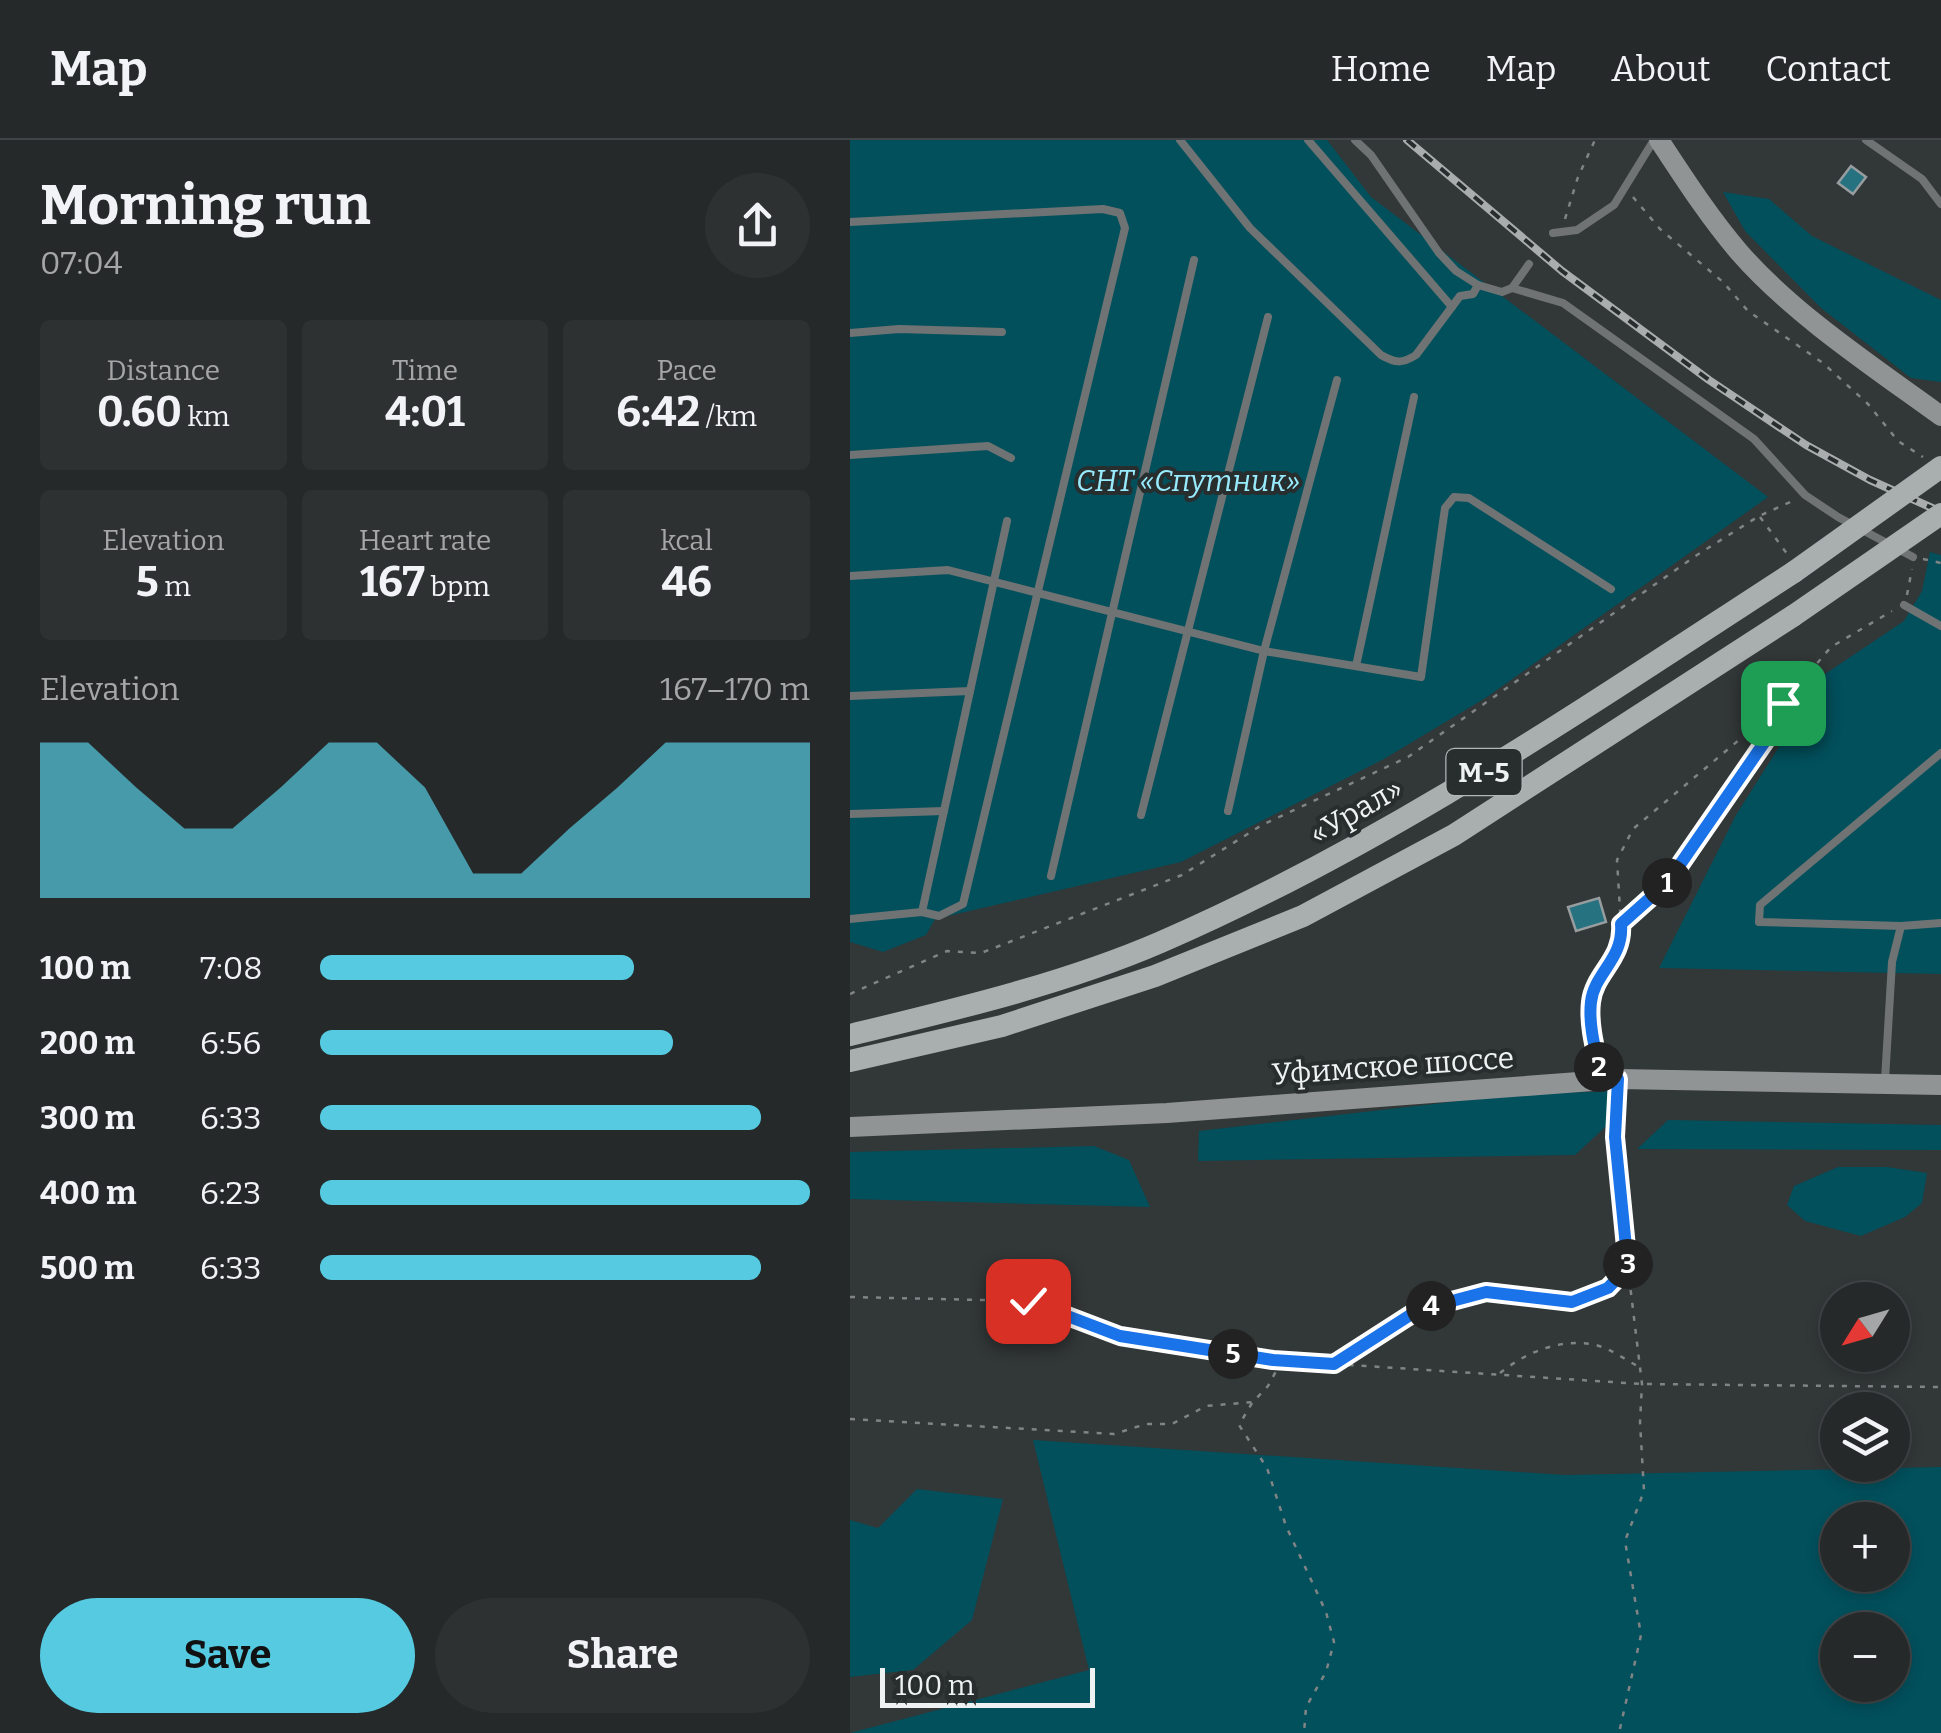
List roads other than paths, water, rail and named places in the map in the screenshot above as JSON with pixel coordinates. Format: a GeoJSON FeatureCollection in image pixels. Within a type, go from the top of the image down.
{"type":"FeatureCollection","features":[{"type":"Feature","properties":{"kind":"main road"},"geometry":{"type":"LineString","coordinates":[[1656,140],[1741,254],[1824,330],[1941,416]]}},
{"type":"Feature","properties":{"kind":"main road","name":"«Урал»"},"geometry":{"type":"LineString","coordinates":[[850,1035],[1005,996],[1158,943],[1313,870],[1474,779],[1935,463]]}},
{"type":"Feature","properties":{"kind":"main road","name":"М-5"},"geometry":{"type":"LineString","coordinates":[[850,1061],[1002,1026],[1154,976],[1303,916],[1454,836],[1793,616],[1941,514]]}},
{"type":"Feature","properties":{"kind":"main road","name":"Уфимское шоссе"},"geometry":{"type":"LineString","coordinates":[[850,1128],[1167,1113],[1610,1080],[1941,1085]]}},
{"type":"Feature","properties":{"kind":"lane"},"geometry":{"type":"LineString","coordinates":[[1180,140],[1250,228],[1382,356],[1394,363],[1416,355],[1460,296],[1472,294],[1478,285]]}},
{"type":"Feature","properties":{"kind":"lane"},"geometry":{"type":"LineString","coordinates":[[1308,140],[1452,307]]}},
{"type":"Feature","properties":{"kind":"lane"},"geometry":{"type":"LineString","coordinates":[[1355,140],[1371,155],[1456,271],[1478,285],[1502,292],[1512,288],[1529,264]]}},
{"type":"Feature","properties":{"kind":"lane"},"geometry":{"type":"LineString","coordinates":[[1558,232],[1577,230],[1614,205],[1656,140]]}},
{"type":"Feature","properties":{"kind":"lane"},"geometry":{"type":"LineString","coordinates":[[1866,140],[1922,178],[1941,204]]}},
{"type":"Feature","properties":{"kind":"lane"},"geometry":{"type":"LineString","coordinates":[[850,222],[1103,209],[1120,213],[1125,228],[962,904],[939,916],[922,912],[850,919]]}},
{"type":"Feature","properties":{"kind":"lane"},"geometry":{"type":"LineString","coordinates":[[1051,876],[1194,260]]}},
{"type":"Feature","properties":{"kind":"lane"},"geometry":{"type":"LineString","coordinates":[[1512,288],[1563,304],[1754,439],[1805,495],[1912,557]]}},
{"type":"Feature","properties":{"kind":"lane"},"geometry":{"type":"LineString","coordinates":[[1141,815],[1268,317]]}},
{"type":"Feature","properties":{"kind":"lane"},"geometry":{"type":"LineString","coordinates":[[850,333],[899,329],[1002,332]]}},
{"type":"Feature","properties":{"kind":"lane"},"geometry":{"type":"LineString","coordinates":[[1228,811],[1264,651],[1337,380]]}},
{"type":"Feature","properties":{"kind":"lane"},"geometry":{"type":"LineString","coordinates":[[1356,666],[1414,397]]}},
{"type":"Feature","properties":{"kind":"lane"},"geometry":{"type":"LineString","coordinates":[[850,455],[988,446],[1011,458]]}},
{"type":"Feature","properties":{"kind":"lane"},"geometry":{"type":"LineString","coordinates":[[850,576],[948,570],[1264,651],[1421,678],[1445,508],[1454,496],[1469,498],[1611,589]]}},
{"type":"Feature","properties":{"kind":"lane"},"geometry":{"type":"LineString","coordinates":[[922,912],[1007,521]]}},
{"type":"Feature","properties":{"kind":"lane"},"geometry":{"type":"LineString","coordinates":[[1904,605],[1941,626]]}},
{"type":"Feature","properties":{"kind":"lane"},"geometry":{"type":"LineString","coordinates":[[850,696],[970,692]]}},
{"type":"Feature","properties":{"kind":"lane"},"geometry":{"type":"LineString","coordinates":[[1941,753],[1760,905],[1759,922],[1901,926],[1941,923]]}},
{"type":"Feature","properties":{"kind":"lane"},"geometry":{"type":"LineString","coordinates":[[850,814],[944,810]]}},
{"type":"Feature","properties":{"kind":"lane"},"geometry":{"type":"LineString","coordinates":[[1930,922],[1941,912]]}},
{"type":"Feature","properties":{"kind":"lane"},"geometry":{"type":"LineString","coordinates":[[1885,1084],[1892,962],[1901,926]]}},
{"type":"Feature","properties":{"kind":"railway"},"geometry":{"type":"LineString","coordinates":[[1407,140],[1562,271],[1709,380],[1806,445],[1941,512]]}},
{"type":"Feature","properties":{"kind":"park label","name":"СНТ «Спутник»"},"geometry":{"type":"Point","coordinates":[1188,481]}}]}
